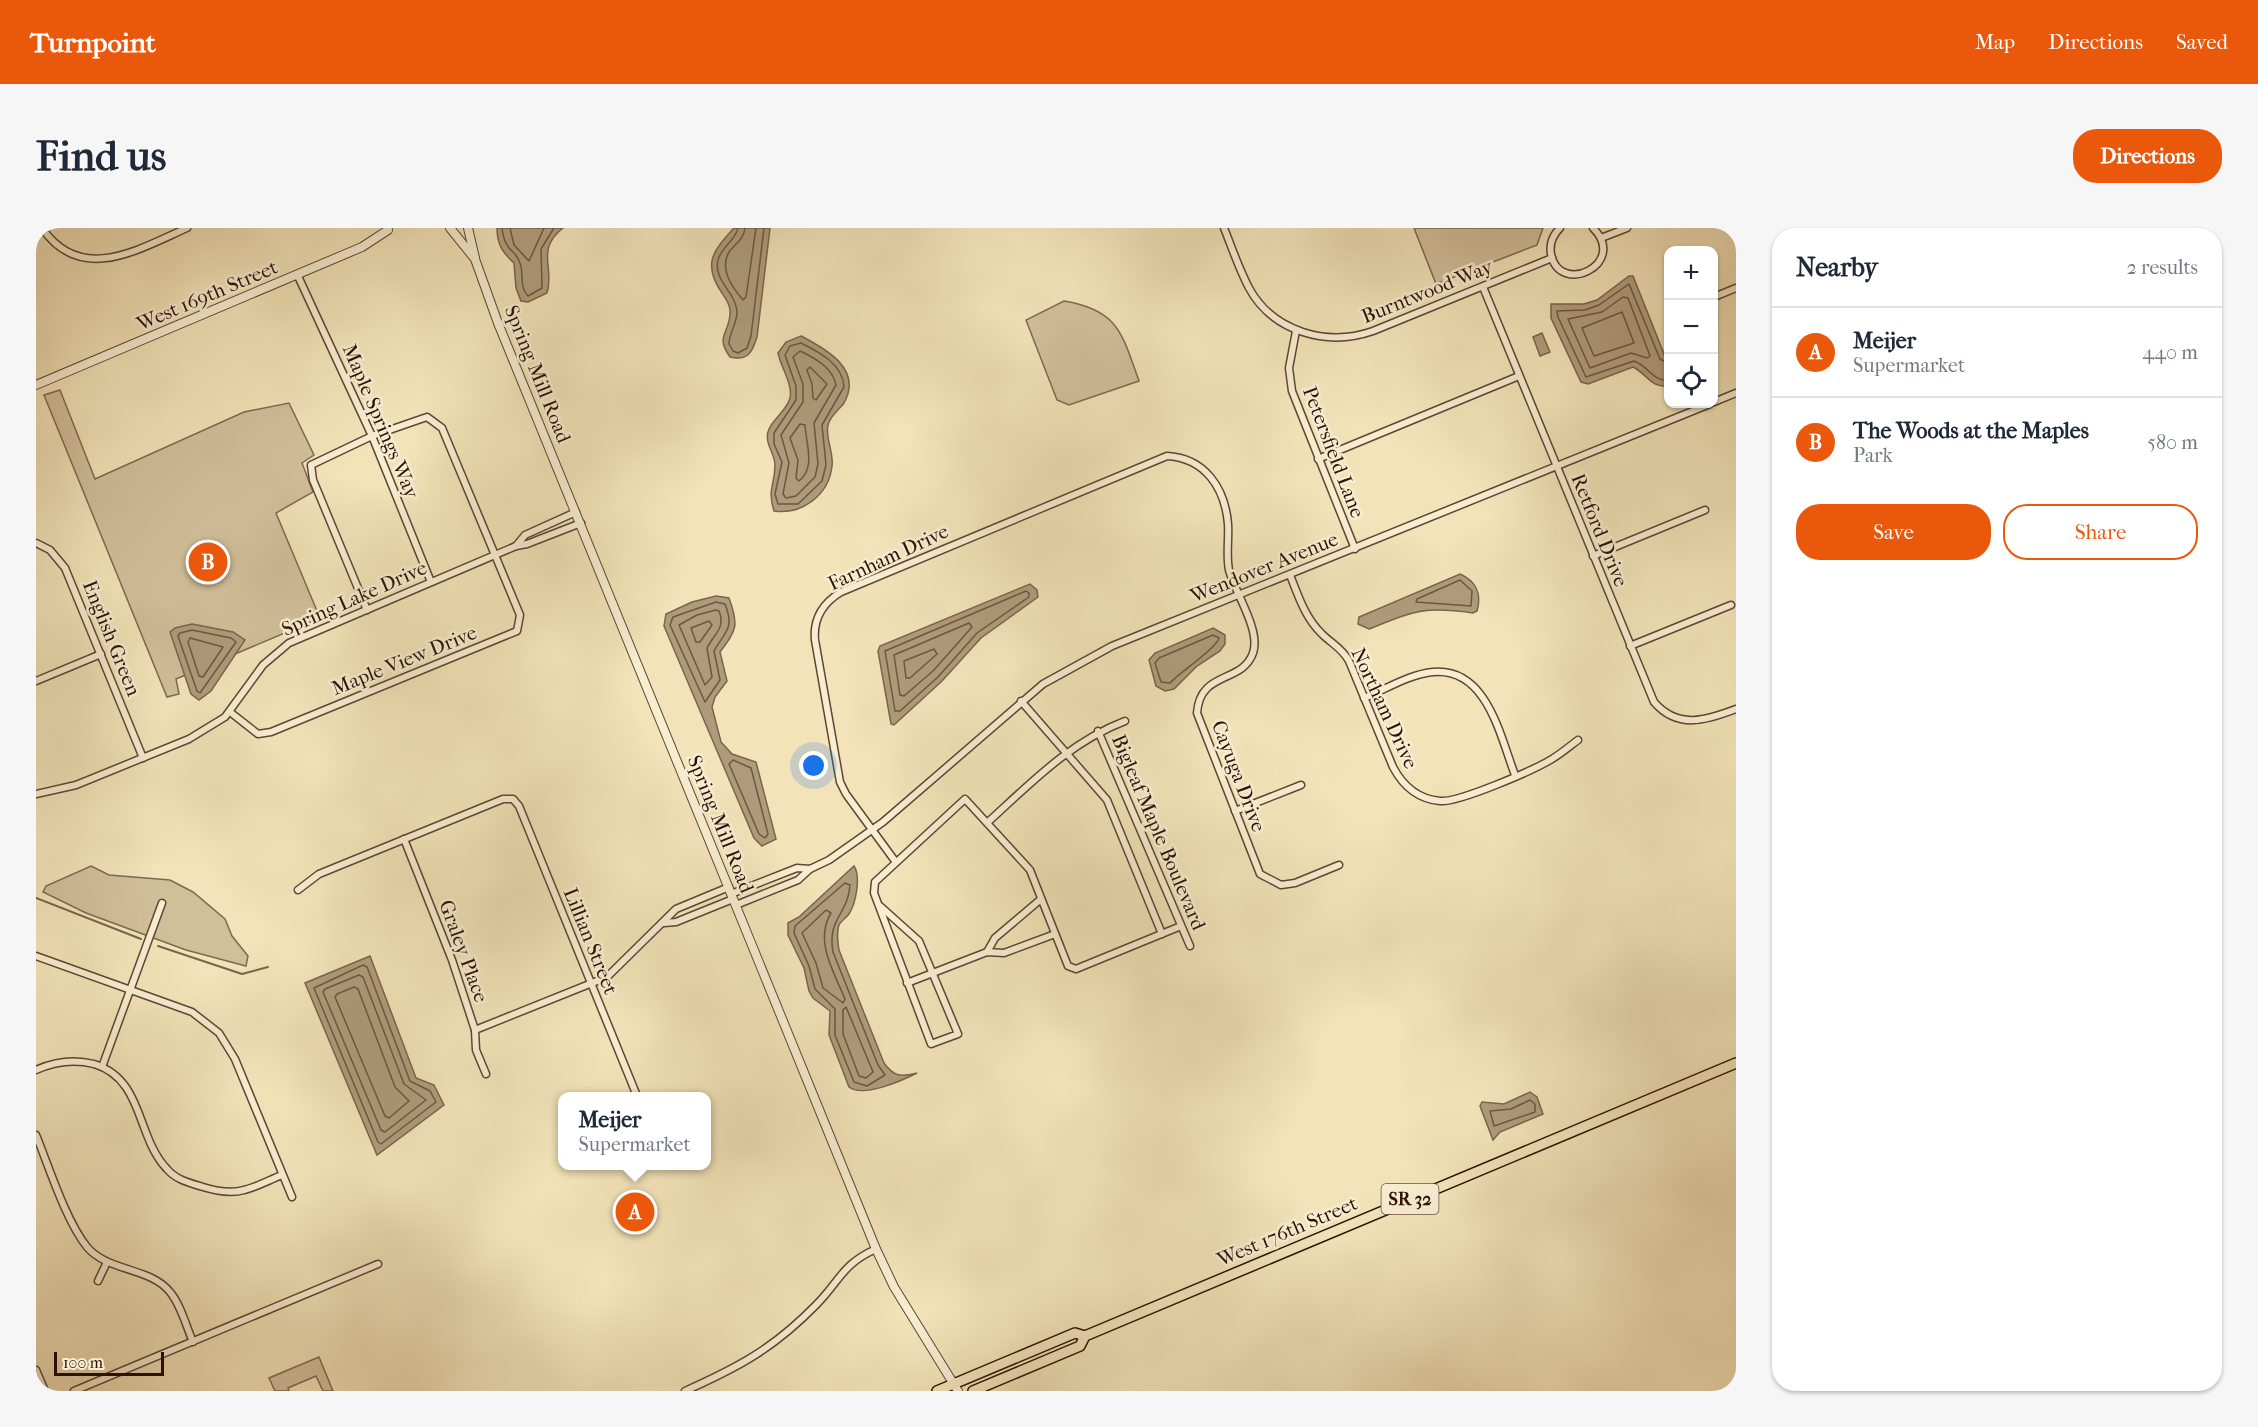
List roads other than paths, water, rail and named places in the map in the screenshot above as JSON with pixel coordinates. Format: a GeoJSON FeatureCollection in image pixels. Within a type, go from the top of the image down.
{"type":"FeatureCollection","features":[{"type":"Feature","properties":{"kind":"main road","name":"West 176th Street"},"geometry":{"type":"LineString","coordinates":[[938,1391],[956,1388],[1075,1334],[1085,1336],[1736,1064]]}},
{"type":"Feature","properties":{"kind":"main road","name":"West 176th Street"},"geometry":{"type":"LineString","coordinates":[[973,1391],[1080,1346],[1085,1336]]}},
{"type":"Feature","properties":{"kind":"street"},"geometry":{"type":"LineString","coordinates":[[42,228],[57,245],[74,255],[97,260],[120,257],[188,228]]}},
{"type":"Feature","properties":{"kind":"street","name":"Spring Mill Road"},"geometry":{"type":"LineString","coordinates":[[450,228],[475,259]]}},
{"type":"Feature","properties":{"kind":"street","name":"Spring Mill Road"},"geometry":{"type":"LineString","coordinates":[[468,228],[475,259],[498,323],[876,1249],[894,1287],[956,1388]]}},
{"type":"Feature","properties":{"kind":"street","name":"Burntwood Way"},"geometry":{"type":"LineString","coordinates":[[1224,228],[1252,293],[1270,314],[1296,331],[1324,338],[1359,336],[1552,258]]}},
{"type":"Feature","properties":{"kind":"street"},"geometry":{"type":"LineString","coordinates":[[1560,228],[1551,241],[1552,258],[1556,265],[1576,275],[1590,271],[1600,260],[1601,238],[1593,228]]}},
{"type":"Feature","properties":{"kind":"street"},"geometry":{"type":"LineString","coordinates":[[1601,238],[1627,228]]}},
{"type":"Feature","properties":{"kind":"street","name":"West 169th Street"},"geometry":{"type":"LineString","coordinates":[[36,386],[362,247],[391,229]]}},
{"type":"Feature","properties":{"kind":"street","name":"Maple Springs Way"},"geometry":{"type":"LineString","coordinates":[[297,274],[370,437],[431,582]]}},
{"type":"Feature","properties":{"kind":"street","name":"Retford Drive"},"geometry":{"type":"LineString","coordinates":[[1483,287],[1651,697],[1667,714],[1683,720],[1699,722],[1736,709]]}},
{"type":"Feature","properties":{"kind":"street"},"geometry":{"type":"LineString","coordinates":[[1718,295],[1736,288]]}},
{"type":"Feature","properties":{"kind":"street","name":"Petersfield Lane"},"geometry":{"type":"LineString","coordinates":[[1296,331],[1291,352],[1290,384],[1354,549]]}},
{"type":"Feature","properties":{"kind":"street"},"geometry":{"type":"LineString","coordinates":[[1318,459],[1519,376]]}},
{"type":"Feature","properties":{"kind":"street","name":"Wendover Avenue"},"geometry":{"type":"LineString","coordinates":[[1718,400],[1736,393]]}},
{"type":"Feature","properties":{"kind":"street","name":"Wendover Avenue"},"geometry":{"type":"LineString","coordinates":[[732,896],[797,868],[810,869],[829,860],[873,831],[1021,701],[1067,669],[1112,646],[1700,408]]}},
{"type":"Feature","properties":{"kind":"street","name":"Maple View Drive"},"geometry":{"type":"LineString","coordinates":[[230,712],[258,734],[271,732],[512,635],[520,624],[520,615],[442,428],[437,422],[421,416],[312,463],[310,471],[368,609]]}},
{"type":"Feature","properties":{"kind":"street","name":"Farnham Drive"},"geometry":{"type":"LineString","coordinates":[[873,831],[840,782],[815,640],[816,621],[826,604],[832,598],[857,585],[1144,464],[1167,456],[1188,459]]}},
{"type":"Feature","properties":{"kind":"street","name":"Cayuga Drive"},"geometry":{"type":"LineString","coordinates":[[1188,459],[1204,469],[1219,490],[1228,524],[1230,571],[1254,634],[1253,654],[1237,671],[1216,680],[1205,688],[1198,702],[1197,713],[1260,874],[1271,882],[1281,885],[1295,883],[1339,865]]}},
{"type":"Feature","properties":{"kind":"street"},"geometry":{"type":"LineString","coordinates":[[1593,556],[1705,510]]}},
{"type":"Feature","properties":{"kind":"street"},"geometry":{"type":"LineString","coordinates":[[516,546],[525,534],[576,512]]}},
{"type":"Feature","properties":{"kind":"street","name":"Spring Lake Drive"},"geometry":{"type":"LineString","coordinates":[[36,794],[76,785],[189,739],[230,712],[263,665],[276,651],[289,643],[494,555],[581,523]]}},
{"type":"Feature","properties":{"kind":"street","name":"English Green"},"geometry":{"type":"LineString","coordinates":[[36,543],[50,550],[65,568],[143,758]]}},
{"type":"Feature","properties":{"kind":"street","name":"Northam Drive"},"geometry":{"type":"LineString","coordinates":[[1290,574],[1309,618],[1322,635],[1343,650],[1401,782],[1420,796],[1442,801],[1454,800],[1551,760],[1578,740]]}},
{"type":"Feature","properties":{"kind":"street"},"geometry":{"type":"LineString","coordinates":[[1630,646],[1731,604]]}},
{"type":"Feature","properties":{"kind":"street"},"geometry":{"type":"LineString","coordinates":[[36,681],[101,654]]}},
{"type":"Feature","properties":{"kind":"street"},"geometry":{"type":"LineString","coordinates":[[1364,698],[1432,672],[1449,672],[1460,676],[1482,694],[1515,775]]}},
{"type":"Feature","properties":{"kind":"street","name":"Bigleaf Maple Boulevard"},"geometry":{"type":"LineString","coordinates":[[1021,701],[1107,800],[1162,934]]}},
{"type":"Feature","properties":{"kind":"street"},"geometry":{"type":"LineString","coordinates":[[988,822],[1066,752],[1098,731],[1125,720]]}},
{"type":"Feature","properties":{"kind":"street","name":"Bigleaf Maple Boulevard"},"geometry":{"type":"LineString","coordinates":[[1098,731],[1190,946]]}},
{"type":"Feature","properties":{"kind":"street"},"geometry":{"type":"LineString","coordinates":[[1235,811],[1301,785]]}},
{"type":"Feature","properties":{"kind":"street","name":"Lillian Street"},"geometry":{"type":"LineString","coordinates":[[404,839],[503,799],[513,799],[519,806],[635,1092]]}},
{"type":"Feature","properties":{"kind":"street"},"geometry":{"type":"LineString","coordinates":[[880,906],[919,941],[958,1034],[931,1044],[874,893],[875,882],[895,861],[965,799],[1030,870],[1068,966],[1076,969],[1181,926]]}},
{"type":"Feature","properties":{"kind":"street"},"geometry":{"type":"LineString","coordinates":[[873,831],[895,861]]}},
{"type":"Feature","properties":{"kind":"street"},"geometry":{"type":"LineString","coordinates":[[298,890],[319,874],[404,839]]}},
{"type":"Feature","properties":{"kind":"street","name":"Graley Place"},"geometry":{"type":"LineString","coordinates":[[404,839],[452,960],[475,1030],[476,1050],[486,1074]]}},
{"type":"Feature","properties":{"kind":"street"},"geometry":{"type":"LineString","coordinates":[[475,1030],[592,986],[607,977],[676,909],[798,880],[810,869]]}},
{"type":"Feature","properties":{"kind":"street"},"geometry":{"type":"LineString","coordinates":[[663,924],[676,922],[732,896]]}},
{"type":"Feature","properties":{"kind":"street"},"geometry":{"type":"LineString","coordinates":[[987,952],[995,938],[1041,899]]}},
{"type":"Feature","properties":{"kind":"street"},"geometry":{"type":"LineString","coordinates":[[102,1067],[162,903]]}},
{"type":"Feature","properties":{"kind":"street"},"geometry":{"type":"LineString","coordinates":[[907,982],[987,952],[1004,953],[1055,934]]}},
{"type":"Feature","properties":{"kind":"street"},"geometry":{"type":"LineString","coordinates":[[36,956],[192,1012],[219,1033],[235,1059],[292,1197]]}},
{"type":"Feature","properties":{"kind":"street"},"geometry":{"type":"LineString","coordinates":[[36,1070],[64,1062],[102,1067],[126,1087],[160,1161],[178,1178],[220,1192],[234,1192],[282,1175]]}},
{"type":"Feature","properties":{"kind":"street"},"geometry":{"type":"LineString","coordinates":[[36,1135],[79,1235],[88,1248],[107,1262],[152,1279],[165,1287],[176,1299],[193,1342]]}},
{"type":"Feature","properties":{"kind":"street"},"geometry":{"type":"LineString","coordinates":[[685,1391],[754,1358],[817,1304],[851,1262],[876,1249]]}},
{"type":"Feature","properties":{"kind":"street"},"geometry":{"type":"LineString","coordinates":[[98,1281],[107,1262]]}},
{"type":"Feature","properties":{"kind":"street"},"geometry":{"type":"LineString","coordinates":[[74,1391],[378,1264]]}},
{"type":"Feature","properties":{"kind":"street"},"geometry":{"type":"LineString","coordinates":[[36,1370],[45,1391]]}},
{"type":"Feature","properties":{"kind":"water"},"geometry":{"type":"Polygon","coordinates":[[[497,228],[563,228],[550,244],[548,252],[547,293],[528,302],[521,301],[516,288],[514,263],[501,247],[497,228]]]}},
{"type":"Feature","properties":{"kind":"water"},"geometry":{"type":"Polygon","coordinates":[[[734,228],[770,228],[757,337],[748,355],[741,358],[730,357],[724,344],[723,339],[729,321],[730,308],[716,283],[711,266],[720,244],[734,228]]]}},
{"type":"Feature","properties":{"kind":"water"},"geometry":{"type":"Polygon","coordinates":[[[1629,276],[1633,276],[1664,354],[1664,386],[1653,383],[1633,367],[1588,384],[1581,382],[1551,318],[1551,304],[1584,304],[1597,300],[1629,276]]]}},
{"type":"Feature","properties":{"kind":"water"},"geometry":{"type":"Polygon","coordinates":[[[1542,333],[1550,352],[1540,356],[1533,337],[1542,333]]]}},
{"type":"Feature","properties":{"kind":"water"},"geometry":{"type":"Polygon","coordinates":[[[801,336],[821,347],[839,362],[849,380],[849,391],[844,403],[828,425],[832,466],[826,486],[820,494],[804,506],[794,510],[774,511],[771,492],[775,465],[767,438],[771,425],[784,410],[790,398],[788,382],[778,353],[786,342],[801,336]]]}},
{"type":"Feature","properties":{"kind":"water"},"geometry":{"type":"Polygon","coordinates":[[[1460,574],[1474,584],[1478,594],[1477,611],[1473,613],[1430,610],[1408,614],[1369,629],[1358,624],[1359,617],[1460,574]]]}},
{"type":"Feature","properties":{"kind":"water"},"geometry":{"type":"Polygon","coordinates":[[[1030,584],[1037,590],[1038,597],[981,638],[942,681],[894,725],[891,724],[878,651],[880,646],[1030,584]]]}},
{"type":"Feature","properties":{"kind":"water"},"geometry":{"type":"Polygon","coordinates":[[[716,596],[729,598],[735,627],[720,652],[727,681],[715,697],[712,707],[721,742],[732,754],[756,762],[776,839],[762,846],[754,838],[664,626],[666,614],[692,602],[716,596]]]}},
{"type":"Feature","properties":{"kind":"water"},"geometry":{"type":"Polygon","coordinates":[[[192,624],[233,632],[245,640],[211,691],[199,700],[191,694],[170,632],[175,628],[192,624]]]}},
{"type":"Feature","properties":{"kind":"water"},"geometry":{"type":"Polygon","coordinates":[[[1213,628],[1225,635],[1225,644],[1220,651],[1197,666],[1174,689],[1165,691],[1156,686],[1149,660],[1155,653],[1213,628]]]}},
{"type":"Feature","properties":{"kind":"water"},"geometry":{"type":"Polygon","coordinates":[[[854,866],[857,877],[856,897],[852,909],[838,928],[839,950],[884,1063],[898,1075],[917,1073],[882,1087],[863,1091],[849,1087],[829,1035],[830,1011],[813,998],[809,991],[804,968],[788,935],[788,923],[799,917],[854,866]]]}},
{"type":"Feature","properties":{"kind":"water"},"geometry":{"type":"Polygon","coordinates":[[[370,956],[416,1078],[434,1085],[444,1105],[377,1155],[305,983],[370,956]]]}},
{"type":"Feature","properties":{"kind":"water"},"geometry":{"type":"Polygon","coordinates":[[[1530,1092],[1537,1097],[1543,1114],[1500,1132],[1493,1140],[1480,1106],[1482,1102],[1504,1104],[1530,1092]]]}},
{"type":"Feature","properties":{"kind":"waterway"},"geometry":{"type":"LineString","coordinates":[[36,898],[141,939]]}},
{"type":"Feature","properties":{"kind":"waterway"},"geometry":{"type":"LineString","coordinates":[[158,946],[242,974],[268,967]]}},
{"type":"Feature","properties":{"kind":"place","name":"The Woods at the Maples"},"geometry":{"type":"Point","coordinates":[208,562]}},
{"type":"Feature","properties":{"kind":"place","name":"Meijer"},"geometry":{"type":"Point","coordinates":[635,1212]}}]}
